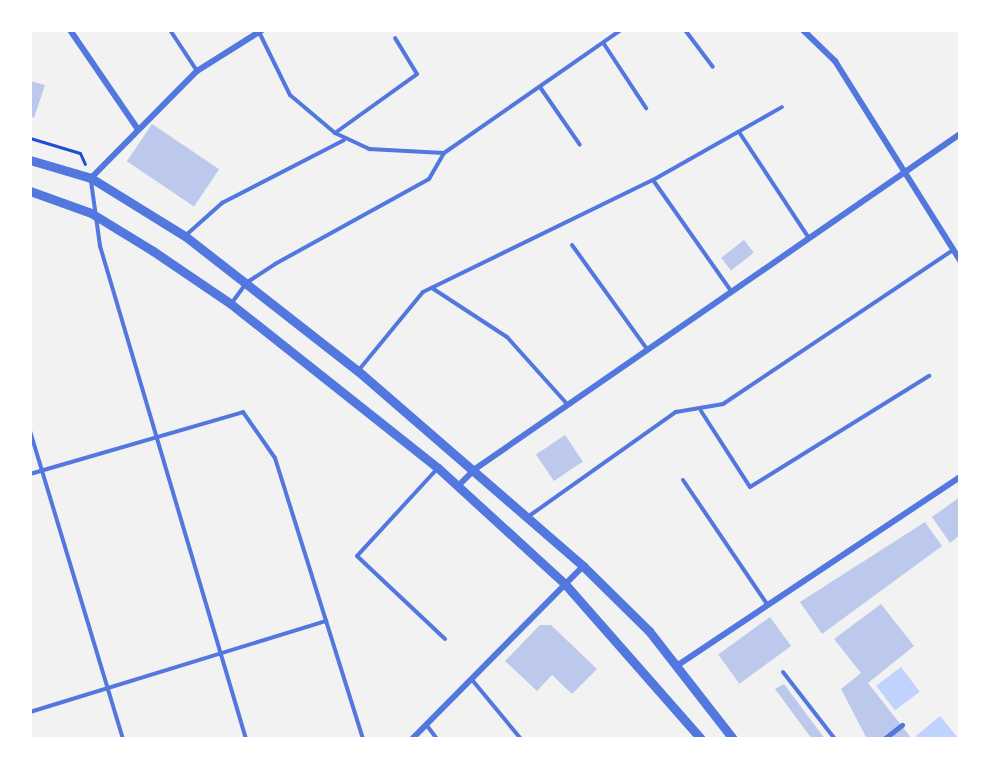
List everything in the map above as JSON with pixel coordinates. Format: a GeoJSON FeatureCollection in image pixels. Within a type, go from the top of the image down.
{"type":"FeatureCollection","features":[{"type":"Feature","properties":{"kind":"street"},"geometry":{"type":"LineString","coordinates":[[70,30],[137,128]]}},
{"type":"Feature","properties":{"kind":"street"},"geometry":{"type":"LineString","coordinates":[[803,30],[835,61],[901,174],[960,260]]}},
{"type":"Feature","properties":{"kind":"street"},"geometry":{"type":"LineString","coordinates":[[92,178],[137,128],[197,71],[261,31]]}},
{"type":"Feature","properties":{"kind":"street"},"geometry":{"type":"LineString","coordinates":[[458,486],[476,469],[960,134]]}},
{"type":"Feature","properties":{"kind":"street"},"geometry":{"type":"LineString","coordinates":[[30,160],[92,178],[185,236],[358,371],[476,469],[583,566],[678,666],[734,739]]}},
{"type":"Feature","properties":{"kind":"street"},"geometry":{"type":"LineString","coordinates":[[30,191],[91,213],[231,304],[438,468],[565,584],[701,739]]}},
{"type":"Feature","properties":{"kind":"street"},"geometry":{"type":"LineString","coordinates":[[678,666],[767,604],[960,477]]}},
{"type":"Feature","properties":{"kind":"street"},"geometry":{"type":"LineString","coordinates":[[412,739],[428,727],[583,566]]}},
{"type":"Feature","properties":{"kind":"street"},"geometry":{"type":"LineString","coordinates":[[884,739],[902,725]]}},
{"type":"Feature","properties":{"kind":"lane"},"geometry":{"type":"LineString","coordinates":[[170,30],[197,71]]}},
{"type":"Feature","properties":{"kind":"lane"},"geometry":{"type":"LineString","coordinates":[[231,304],[246,283],[429,179],[444,153],[621,30]]}},
{"type":"Feature","properties":{"kind":"lane"},"geometry":{"type":"LineString","coordinates":[[685,30],[712,67]]}},
{"type":"Feature","properties":{"kind":"lane"},"geometry":{"type":"LineString","coordinates":[[261,31],[290,95],[335,133],[369,148],[444,153]]}},
{"type":"Feature","properties":{"kind":"lane"},"geometry":{"type":"LineString","coordinates":[[335,133],[417,74],[395,38]]}},
{"type":"Feature","properties":{"kind":"lane"},"geometry":{"type":"LineString","coordinates":[[604,44],[646,108]]}},
{"type":"Feature","properties":{"kind":"lane"},"geometry":{"type":"LineString","coordinates":[[540,87],[580,145]]}},
{"type":"Feature","properties":{"kind":"lane"},"geometry":{"type":"LineString","coordinates":[[358,371],[432,288],[653,180],[782,107]]}},
{"type":"Feature","properties":{"kind":"lane"},"geometry":{"type":"LineString","coordinates":[[739,132],[810,238]]}},
{"type":"Feature","properties":{"kind":"lane"},"geometry":{"type":"LineString","coordinates":[[185,236],[222,203],[345,139]]}},
{"type":"Feature","properties":{"kind":"lane"},"geometry":{"type":"LineString","coordinates":[[92,178],[91,213],[246,739]]}},
{"type":"Feature","properties":{"kind":"lane"},"geometry":{"type":"LineString","coordinates":[[653,180],[732,292]]}},
{"type":"Feature","properties":{"kind":"lane"},"geometry":{"type":"LineString","coordinates":[[572,245],[648,350]]}},
{"type":"Feature","properties":{"kind":"lane"},"geometry":{"type":"LineString","coordinates":[[529,516],[676,412],[701,411],[723,404],[953,250]]}},
{"type":"Feature","properties":{"kind":"lane"},"geometry":{"type":"LineString","coordinates":[[432,288],[507,337],[568,405]]}},
{"type":"Feature","properties":{"kind":"lane"},"geometry":{"type":"LineString","coordinates":[[701,411],[750,487],[929,376]]}},
{"type":"Feature","properties":{"kind":"lane"},"geometry":{"type":"LineString","coordinates":[[30,474],[243,412],[275,458],[363,739]]}},
{"type":"Feature","properties":{"kind":"lane"},"geometry":{"type":"LineString","coordinates":[[30,431],[123,739]]}},
{"type":"Feature","properties":{"kind":"lane"},"geometry":{"type":"LineString","coordinates":[[438,468],[357,556],[445,639]]}},
{"type":"Feature","properties":{"kind":"lane"},"geometry":{"type":"LineString","coordinates":[[683,480],[767,604]]}},
{"type":"Feature","properties":{"kind":"lane"},"geometry":{"type":"LineString","coordinates":[[30,712],[326,621]]}},
{"type":"Feature","properties":{"kind":"lane"},"geometry":{"type":"LineString","coordinates":[[783,672],[835,739]]}},
{"type":"Feature","properties":{"kind":"lane"},"geometry":{"type":"LineString","coordinates":[[473,681],[521,739]]}},
{"type":"Feature","properties":{"kind":"lane"},"geometry":{"type":"LineString","coordinates":[[428,727],[437,739]]}},
{"type":"Feature","properties":{"kind":"path"},"geometry":{"type":"LineString","coordinates":[[30,138],[80,153],[92,178]]}},
{"type":"Feature","properties":{"kind":"water"},"geometry":{"type":"Polygon","coordinates":[[[901,667],[920,692],[895,710],[876,686],[901,667]]]}},
{"type":"Feature","properties":{"kind":"water"},"geometry":{"type":"Polygon","coordinates":[[[940,716],[959,739],[918,739],[916,736],[940,716]]]}},
{"type":"Feature","properties":{"kind":"building"},"geometry":{"type":"Polygon","coordinates":[[[30,81],[45,85],[34,118],[30,116],[30,81]]]}},
{"type":"Feature","properties":{"kind":"building"},"geometry":{"type":"Polygon","coordinates":[[[152,124],[219,169],[194,207],[127,161],[152,124]]]}},
{"type":"Feature","properties":{"kind":"building"},"geometry":{"type":"Polygon","coordinates":[[[744,240],[754,253],[731,270],[721,258],[744,240]]]}},
{"type":"Feature","properties":{"kind":"building"},"geometry":{"type":"Polygon","coordinates":[[[565,435],[583,462],[554,481],[536,455],[565,435]]]}},
{"type":"Feature","properties":{"kind":"building"},"geometry":{"type":"Polygon","coordinates":[[[960,497],[960,535],[950,543],[932,517],[960,497]]]}},
{"type":"Feature","properties":{"kind":"building"},"geometry":{"type":"Polygon","coordinates":[[[925,522],[942,546],[822,634],[800,602],[925,522]]]}},
{"type":"Feature","properties":{"kind":"building"},"geometry":{"type":"Polygon","coordinates":[[[881,604],[914,646],[868,683],[912,739],[867,739],[841,689],[861,673],[834,639],[881,604]]]}},
{"type":"Feature","properties":{"kind":"building"},"geometry":{"type":"Polygon","coordinates":[[[770,617],[791,646],[739,684],[718,655],[770,617]]]}},
{"type":"Feature","properties":{"kind":"building"},"geometry":{"type":"Polygon","coordinates":[[[540,625],[551,625],[597,669],[572,694],[552,675],[537,691],[505,661],[540,625]]]}},
{"type":"Feature","properties":{"kind":"building"},"geometry":{"type":"Polygon","coordinates":[[[784,684],[825,739],[812,739],[775,689],[784,684]]]}}]}
